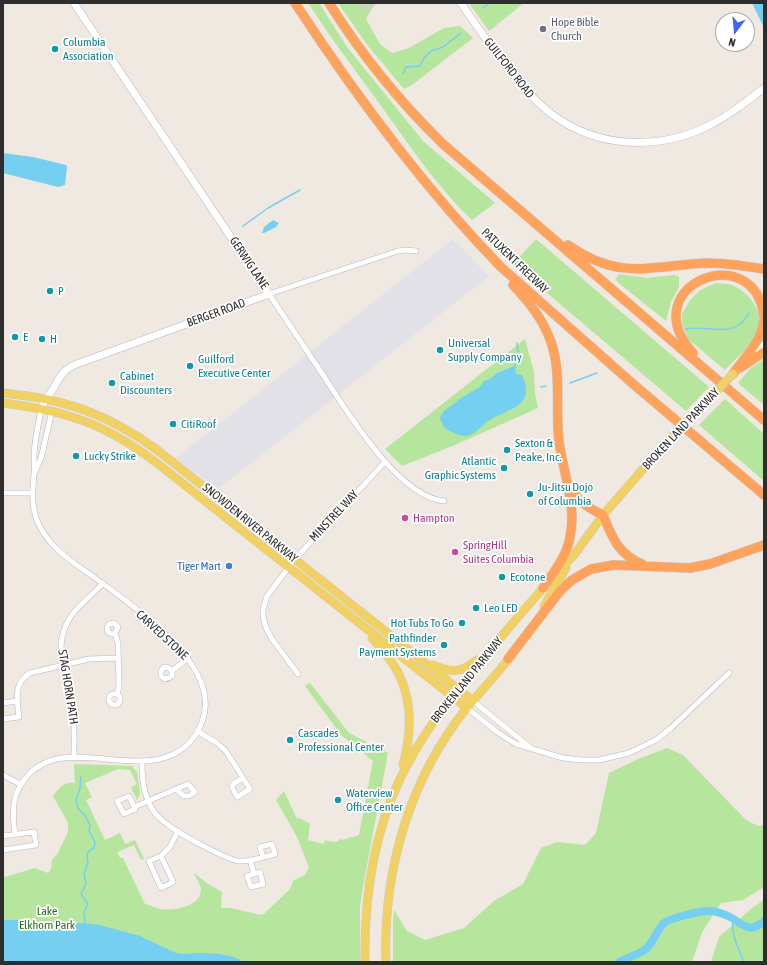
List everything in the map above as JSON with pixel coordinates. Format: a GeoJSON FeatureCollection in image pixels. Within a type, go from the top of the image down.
{"type":"FeatureCollection","features":[{"type":"Feature","properties":{"kind":"highway","name":"PATUXENT FREEWAY"},"geometry":{"type":"LineString","coordinates":[[295,3],[360,98],[403,155],[472,236],[506,271],[626,377],[764,495]]}},
{"type":"Feature","properties":{"kind":"highway"},"geometry":{"type":"LineString","coordinates":[[328,3],[365,54],[415,116],[443,144],[764,420]]}},
{"type":"Feature","properties":{"kind":"highway"},"geometry":{"type":"LineString","coordinates":[[503,197],[578,252],[603,264],[614,267],[638,269],[721,263],[764,269]]}},
{"type":"Feature","properties":{"kind":"highway"},"geometry":{"type":"LineString","coordinates":[[472,236],[500,271],[530,303],[542,320],[547,330],[554,354],[556,365],[559,442],[568,486],[572,516],[570,539],[563,558],[544,588]]}},
{"type":"Feature","properties":{"kind":"highway"},"geometry":{"type":"LineString","coordinates":[[716,379],[688,348],[677,329],[676,316],[679,301],[693,284],[708,276],[730,276],[745,282],[761,302],[764,318],[762,333],[758,341],[733,374]]}},
{"type":"Feature","properties":{"kind":"highway"},"geometry":{"type":"LineString","coordinates":[[733,374],[764,352]]}},
{"type":"Feature","properties":{"kind":"highway"},"geometry":{"type":"LineString","coordinates":[[739,399],[764,416]]}},
{"type":"Feature","properties":{"kind":"highway"},"geometry":{"type":"LineString","coordinates":[[568,486],[581,502],[591,510],[603,515],[613,539],[619,548],[631,559],[645,566]]}},
{"type":"Feature","properties":{"kind":"highway"},"geometry":{"type":"LineString","coordinates":[[508,659],[560,592],[572,580],[591,569],[614,565],[680,568],[698,566],[710,564],[764,545]]}},
{"type":"Feature","properties":{"kind":"main road","name":"BROKEN LAND PARKWAY"},"geometry":{"type":"LineString","coordinates":[[386,962],[388,893],[394,862],[405,821],[413,801],[442,742],[467,708],[508,659],[538,615],[574,555],[603,515],[672,436],[733,374]]}},
{"type":"Feature","properties":{"kind":"main road","name":"SNOWDEN RIVER PARKWAY"},"geometry":{"type":"LineString","coordinates":[[3,392],[49,400],[91,412],[133,432],[473,701]]}},
{"type":"Feature","properties":{"kind":"main road","name":"SNOWDEN RIVER PARKWAY"},"geometry":{"type":"LineString","coordinates":[[3,403],[52,411],[103,428],[128,442],[467,708]]}},
{"type":"Feature","properties":{"kind":"main road","name":"BROKEN LAND PARKWAY"},"geometry":{"type":"LineString","coordinates":[[366,962],[365,924],[371,872],[380,835],[400,779],[427,731],[451,696],[493,646],[574,555]]}},
{"type":"Feature","properties":{"kind":"main road"},"geometry":{"type":"LineString","coordinates":[[354,619],[384,651],[394,665],[406,695],[410,730],[400,779]]}},
{"type":"Feature","properties":{"kind":"main road"},"geometry":{"type":"LineString","coordinates":[[423,660],[442,669],[452,671],[458,670],[469,666],[493,646]]}},
{"type":"Feature","properties":{"kind":"street","name":"GERWIG LANE"},"geometry":{"type":"LineString","coordinates":[[74,3],[368,442],[396,473],[422,494],[436,501],[444,501]]}},
{"type":"Feature","properties":{"kind":"street","name":"GUILFORD ROAD"},"geometry":{"type":"LineString","coordinates":[[461,3],[514,77],[534,100],[544,109],[565,123],[600,137],[620,141],[642,142],[667,140],[689,134],[707,127],[722,118],[764,88]]}},
{"type":"Feature","properties":{"kind":"street","name":"BERGER ROAD"},"geometry":{"type":"LineString","coordinates":[[42,409],[49,400],[59,376],[74,365],[269,294],[398,251],[416,251]]}},
{"type":"Feature","properties":{"kind":"street","name":"BROKEN LAND PARKWAY"},"geometry":{"type":"LineString","coordinates":[[733,374],[764,345]]}},
{"type":"Feature","properties":{"kind":"street","name":"BERGER ROAD"},"geometry":{"type":"LineString","coordinates":[[49,400],[52,411]]}},
{"type":"Feature","properties":{"kind":"street","name":"CARVED STONE"},"geometry":{"type":"LineString","coordinates":[[15,835],[13,806],[20,784],[31,772],[42,764],[54,759],[74,758],[142,761],[159,760],[174,754],[188,744],[197,731],[203,718],[206,703],[200,677],[188,658],[149,620],[103,583],[66,557],[47,539],[41,529],[36,516],[32,493],[34,451],[42,409]]}},
{"type":"Feature","properties":{"kind":"street","name":"CARVED STONE"},"geometry":{"type":"LineString","coordinates":[[34,473],[42,458],[52,411]]}},
{"type":"Feature","properties":{"kind":"street","name":"MINSTREL WAY"},"geometry":{"type":"LineString","coordinates":[[298,674],[268,634],[263,616],[264,606],[268,596],[288,567],[385,462]]}},
{"type":"Feature","properties":{"kind":"street"},"geometry":{"type":"LineString","coordinates":[[3,493],[32,493]]}},
{"type":"Feature","properties":{"kind":"street","name":"STAG HORN PATH"},"geometry":{"type":"LineString","coordinates":[[74,758],[73,711],[70,690],[63,665],[61,648],[66,626],[75,612],[103,583]]}},
{"type":"Feature","properties":{"kind":"street"},"geometry":{"type":"LineString","coordinates":[[115,633],[118,643],[119,687],[117,694]]}},
{"type":"Feature","properties":{"kind":"street"},"geometry":{"type":"LineString","coordinates":[[3,719],[19,717],[17,701],[18,686],[30,673],[89,659],[118,658]]}},
{"type":"Feature","properties":{"kind":"street"},"geometry":{"type":"LineString","coordinates":[[172,671],[188,658]]}},
{"type":"Feature","properties":{"kind":"street"},"geometry":{"type":"LineString","coordinates":[[467,708],[507,740],[516,744],[556,756],[581,760],[609,758],[638,750],[662,736],[729,673]]}},
{"type":"Feature","properties":{"kind":"street"},"geometry":{"type":"LineString","coordinates":[[3,703],[17,701]]}},
{"type":"Feature","properties":{"kind":"street"},"geometry":{"type":"LineString","coordinates":[[473,701],[531,748]]}},
{"type":"Feature","properties":{"kind":"street"},"geometry":{"type":"LineString","coordinates":[[197,731],[222,746],[230,756],[242,778]]}},
{"type":"Feature","properties":{"kind":"street"},"geometry":{"type":"LineString","coordinates":[[142,761],[143,786],[148,801],[161,820],[178,832],[230,858],[239,861],[263,857]]}},
{"type":"Feature","properties":{"kind":"street"},"geometry":{"type":"LineString","coordinates":[[3,775],[20,784]]}},
{"type":"Feature","properties":{"kind":"street"},"geometry":{"type":"LineString","coordinates":[[134,807],[176,789]]}},
{"type":"Feature","properties":{"kind":"street"},"geometry":{"type":"LineString","coordinates":[[3,836],[34,832],[36,845],[3,850]]}},
{"type":"Feature","properties":{"kind":"street"},"geometry":{"type":"LineString","coordinates":[[161,856],[173,882],[161,888],[149,861],[161,856],[170,847],[178,832]]}},
{"type":"Feature","properties":{"kind":"street"},"geometry":{"type":"LineString","coordinates":[[250,860],[254,874]]}},
{"type":"Feature","properties":{"kind":"shaded area"},"geometry":{"type":"Polygon","coordinates":[[[453,239],[489,276],[217,490],[176,458],[453,239]]]}},
{"type":"Feature","properties":{"kind":"green space"},"geometry":{"type":"Polygon","coordinates":[[[308,3],[319,3],[347,47],[423,141],[495,203],[472,220],[460,208],[437,182],[415,153],[308,3]]]}},
{"type":"Feature","properties":{"kind":"green space"},"geometry":{"type":"Polygon","coordinates":[[[338,3],[375,3],[366,19],[380,44],[392,53],[409,48],[444,28],[460,26],[473,38],[412,85],[404,89],[368,46],[338,3]]]}},
{"type":"Feature","properties":{"kind":"green space"},"geometry":{"type":"Polygon","coordinates":[[[358,3],[377,3],[366,14],[358,3]]]}},
{"type":"Feature","properties":{"kind":"green space"},"geometry":{"type":"Polygon","coordinates":[[[469,3],[524,3],[489,31],[469,3]]]}},
{"type":"Feature","properties":{"kind":"green space"},"geometry":{"type":"Polygon","coordinates":[[[536,239],[709,387],[686,411],[513,264],[536,239]]]}},
{"type":"Feature","properties":{"kind":"green space"},"geometry":{"type":"Polygon","coordinates":[[[619,274],[647,278],[674,275],[679,277],[679,287],[671,302],[666,321],[615,280],[619,274]]]}},
{"type":"Feature","properties":{"kind":"green space"},"geometry":{"type":"Polygon","coordinates":[[[716,283],[732,285],[740,289],[754,303],[759,316],[756,335],[744,351],[725,370],[688,339],[682,323],[682,314],[690,300],[700,290],[716,283]]]}},
{"type":"Feature","properties":{"kind":"green space"},"geometry":{"type":"Polygon","coordinates":[[[525,339],[534,372],[535,394],[538,408],[455,445],[402,466],[385,449],[525,339]]]}},
{"type":"Feature","properties":{"kind":"green space"},"geometry":{"type":"Polygon","coordinates":[[[764,359],[764,405],[738,383],[750,369],[764,359]]]}},
{"type":"Feature","properties":{"kind":"green space"},"geometry":{"type":"Polygon","coordinates":[[[725,399],[764,434],[764,481],[699,425],[725,399]]]}},
{"type":"Feature","properties":{"kind":"green space","name":"Lake Elkhorn Park"},"geometry":{"type":"Polygon","coordinates":[[[310,683],[349,733],[388,753],[362,892],[360,907],[360,962],[3,962],[3,876],[5,877],[35,868],[48,873],[51,869],[52,860],[58,853],[68,832],[68,823],[53,796],[65,784],[71,782],[75,783],[74,764],[132,766],[137,772],[140,794],[137,800],[131,787],[137,784],[130,770],[118,769],[85,783],[92,797],[86,800],[105,840],[120,833],[125,844],[135,840],[144,859],[141,860],[134,845],[117,852],[120,858],[123,858],[145,904],[158,909],[185,907],[200,896],[201,890],[194,873],[208,884],[222,892],[221,908],[231,908],[261,915],[264,914],[290,889],[293,881],[305,875],[309,868],[297,837],[276,800],[284,791],[297,819],[300,818],[310,824],[308,840],[324,844],[325,840],[336,842],[341,838],[342,840],[359,835],[373,761],[342,736],[305,686],[310,683]]]}},
{"type":"Feature","properties":{"kind":"green space"},"geometry":{"type":"Polygon","coordinates":[[[667,748],[683,755],[746,820],[758,826],[764,825],[764,887],[743,900],[721,903],[702,932],[692,962],[393,962],[394,910],[407,931],[425,940],[464,928],[494,901],[523,884],[541,848],[557,842],[585,845],[596,833],[609,773],[638,759],[667,748]]]}},
{"type":"Feature","properties":{"kind":"green space"},"geometry":{"type":"Polygon","coordinates":[[[764,900],[764,962],[711,962],[719,937],[752,908],[764,900]]]}},
{"type":"Feature","properties":{"kind":"water"},"geometry":{"type":"Polygon","coordinates":[[[752,3],[764,3],[764,28],[752,3]]]}},
{"type":"Feature","properties":{"kind":"water"},"geometry":{"type":"Polygon","coordinates":[[[3,153],[33,157],[66,165],[65,185],[58,187],[3,173],[3,153]]]}},
{"type":"Feature","properties":{"kind":"water"},"geometry":{"type":"Polygon","coordinates":[[[273,220],[279,223],[276,227],[262,233],[264,227],[273,220]]]}},
{"type":"Feature","properties":{"kind":"water"},"geometry":{"type":"Polygon","coordinates":[[[514,366],[516,374],[522,375],[526,386],[526,394],[523,401],[518,406],[495,417],[467,436],[456,434],[444,427],[440,419],[444,411],[464,396],[480,387],[484,381],[490,379],[497,373],[514,366]]]}},
{"type":"Feature","properties":{"kind":"water"},"geometry":{"type":"Polygon","coordinates":[[[3,920],[17,920],[46,926],[81,923],[100,925],[140,936],[176,953],[222,954],[234,957],[243,962],[3,962],[3,920]]]}},
{"type":"Feature","properties":{"kind":"waterway"},"geometry":{"type":"LineString","coordinates":[[483,8],[489,3]]}},
{"type":"Feature","properties":{"kind":"waterway"},"geometry":{"type":"LineString","coordinates":[[403,74],[406,67],[420,66],[424,58],[431,51],[443,47],[461,33]]}},
{"type":"Feature","properties":{"kind":"waterway"},"geometry":{"type":"LineString","coordinates":[[243,226],[268,208],[300,190]]}},
{"type":"Feature","properties":{"kind":"waterway"},"geometry":{"type":"LineString","coordinates":[[686,329],[699,328],[720,330],[733,328],[739,325],[749,313]]}},
{"type":"Feature","properties":{"kind":"waterway"},"geometry":{"type":"LineString","coordinates":[[515,367],[518,352],[517,343]]}},
{"type":"Feature","properties":{"kind":"waterway"},"geometry":{"type":"LineString","coordinates":[[570,383],[597,373]]}},
{"type":"Feature","properties":{"kind":"waterway"},"geometry":{"type":"LineString","coordinates":[[541,387],[546,386]]}},
{"type":"Feature","properties":{"kind":"waterway"},"geometry":{"type":"LineString","coordinates":[[81,777],[80,788],[76,800],[78,808],[86,817],[90,825],[89,831],[95,842],[94,848],[87,854],[88,863],[84,874],[86,884],[81,894],[88,904],[84,912],[85,923]]}},
{"type":"Feature","properties":{"kind":"waterway"},"geometry":{"type":"LineString","coordinates":[[619,962],[647,948],[664,923],[677,917],[708,911],[726,915],[748,927],[755,927],[764,921]]}},
{"type":"Feature","properties":{"kind":"waterway"},"geometry":{"type":"LineString","coordinates":[[733,919],[734,936],[744,962]]}},
{"type":"Feature","properties":{"kind":"place","name":"Hope Bible Church"},"geometry":{"type":"Point","coordinates":[543,29]}},
{"type":"Feature","properties":{"kind":"place","name":"Columbia Association"},"geometry":{"type":"Point","coordinates":[55,49]}},
{"type":"Feature","properties":{"kind":"place","name":"P"},"geometry":{"type":"Point","coordinates":[50,291]}},
{"type":"Feature","properties":{"kind":"place","name":"E"},"geometry":{"type":"Point","coordinates":[15,337]}},
{"type":"Feature","properties":{"kind":"place","name":"H"},"geometry":{"type":"Point","coordinates":[42,339]}},
{"type":"Feature","properties":{"kind":"place","name":"Universal Supply Company"},"geometry":{"type":"Point","coordinates":[440,350]}},
{"type":"Feature","properties":{"kind":"place","name":"Guilford Executive Center"},"geometry":{"type":"Point","coordinates":[190,366]}},
{"type":"Feature","properties":{"kind":"place","name":"Cabinet Discounters"},"geometry":{"type":"Point","coordinates":[112,383]}},
{"type":"Feature","properties":{"kind":"place","name":"CitiRoof"},"geometry":{"type":"Point","coordinates":[173,424]}},
{"type":"Feature","properties":{"kind":"place","name":"Sexton & Peake, Inc."},"geometry":{"type":"Point","coordinates":[507,450]}},
{"type":"Feature","properties":{"kind":"place","name":"Lucky Strike"},"geometry":{"type":"Point","coordinates":[76,456]}},
{"type":"Feature","properties":{"kind":"place","name":"Atlantic Graphic Systems"},"geometry":{"type":"Point","coordinates":[504,468]}},
{"type":"Feature","properties":{"kind":"place","name":"Ju-Jitsu Dojo of Columbia"},"geometry":{"type":"Point","coordinates":[530,494]}},
{"type":"Feature","properties":{"kind":"place","name":"Hampton"},"geometry":{"type":"Point","coordinates":[405,518]}},
{"type":"Feature","properties":{"kind":"place","name":"SpringHill Suites Columbia"},"geometry":{"type":"Point","coordinates":[455,552]}},
{"type":"Feature","properties":{"kind":"place","name":"Tiger Mart"},"geometry":{"type":"Point","coordinates":[229,566]}},
{"type":"Feature","properties":{"kind":"place","name":"Ecotone"},"geometry":{"type":"Point","coordinates":[502,577]}},
{"type":"Feature","properties":{"kind":"place","name":"Leo LED"},"geometry":{"type":"Point","coordinates":[476,608]}},
{"type":"Feature","properties":{"kind":"place","name":"Hot Tubs To Go"},"geometry":{"type":"Point","coordinates":[462,623]}},
{"type":"Feature","properties":{"kind":"place","name":"Pathfinder Payment Systems"},"geometry":{"type":"Point","coordinates":[444,645]}},
{"type":"Feature","properties":{"kind":"place","name":"Cascades Professional Center"},"geometry":{"type":"Point","coordinates":[290,740]}},
{"type":"Feature","properties":{"kind":"place","name":"Waterview Office Center"},"geometry":{"type":"Point","coordinates":[338,800]}}]}
